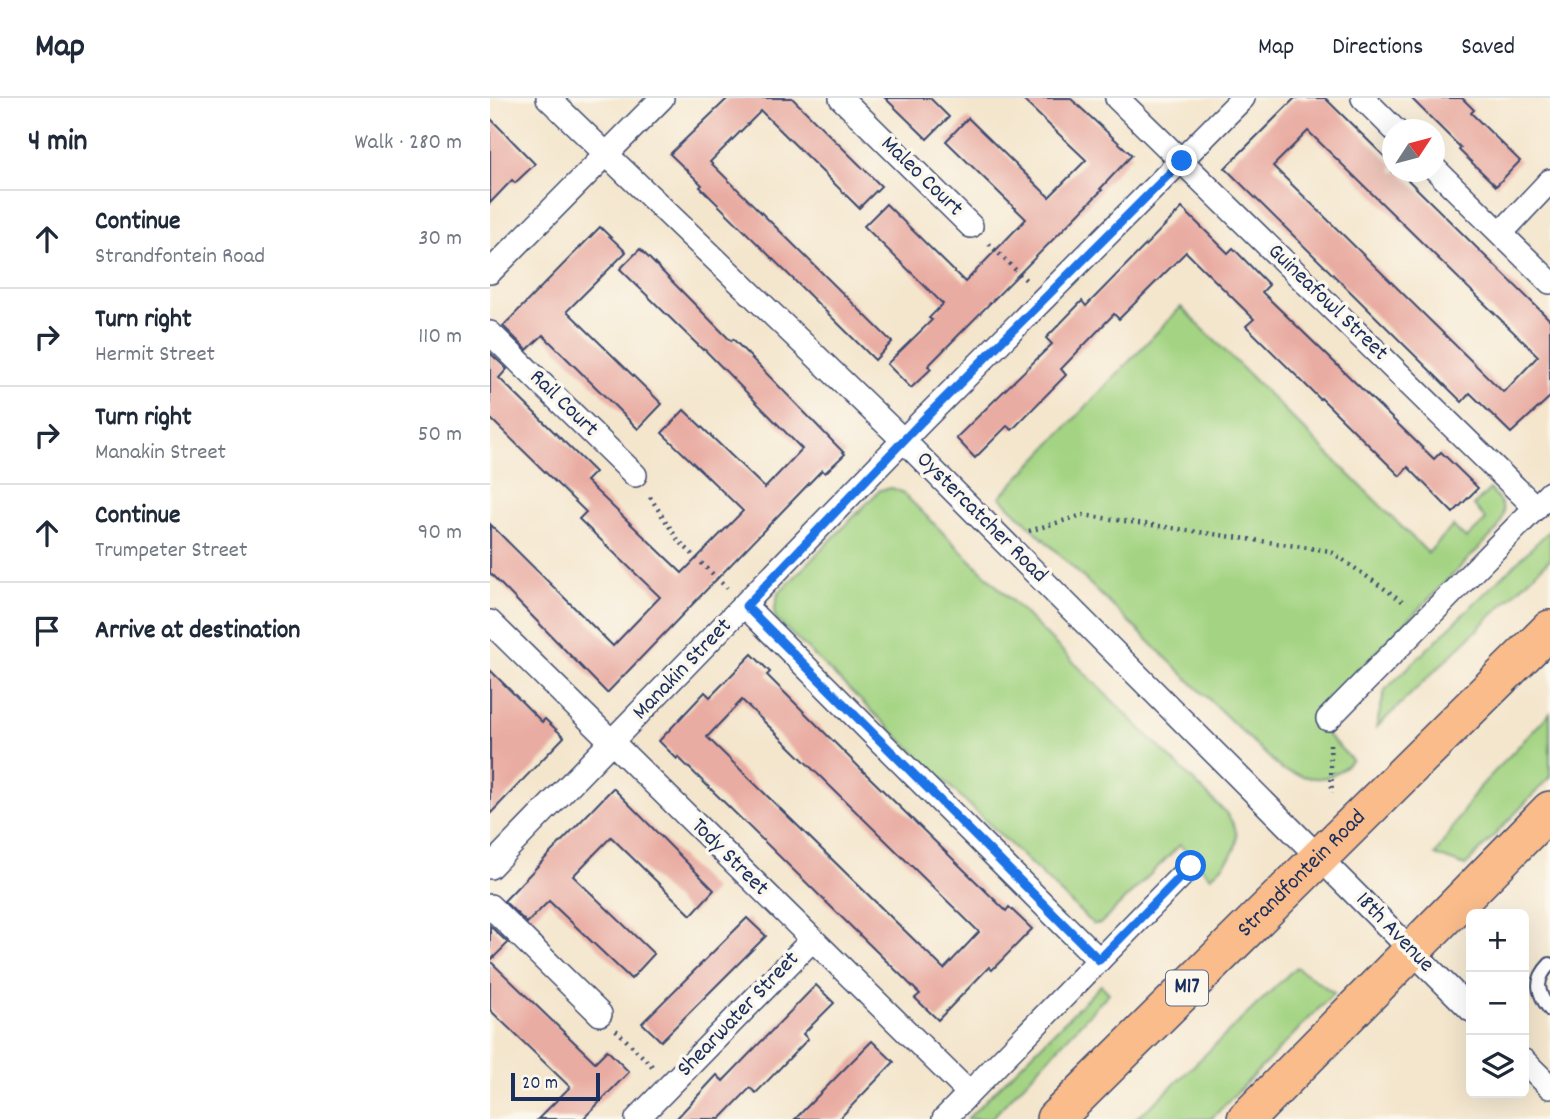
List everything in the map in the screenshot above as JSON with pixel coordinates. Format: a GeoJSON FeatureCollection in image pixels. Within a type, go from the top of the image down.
{"type":"FeatureCollection","features":[{"type":"Feature","properties":{"kind":"main road","name":"Strandfontein Road"},"geometry":{"type":"LineString","coordinates":[[1055,1119],[1550,629]]}},
{"type":"Feature","properties":{"kind":"main road"},"geometry":{"type":"LineString","coordinates":[[1246,1119],[1550,810]]}},
{"type":"Feature","properties":{"kind":"street","name":"Oystercatcher Road"},"geometry":{"type":"LineString","coordinates":[[548,98],[903,440],[1318,856]]}},
{"type":"Feature","properties":{"kind":"street"},"geometry":{"type":"LineString","coordinates":[[490,272],[662,98]]}},
{"type":"Feature","properties":{"kind":"street","name":"Maleo Court"},"geometry":{"type":"LineString","coordinates":[[841,98],[971,226]]}},
{"type":"Feature","properties":{"kind":"street","name":"Guineafowl Street"},"geometry":{"type":"LineString","coordinates":[[1117,98],[1543,501]]}},
{"type":"Feature","properties":{"kind":"street","name":"Manakin Street"},"geometry":{"type":"LineString","coordinates":[[490,867],[746,606],[903,440],[1243,98]]}},
{"type":"Feature","properties":{"kind":"street"},"geometry":{"type":"LineString","coordinates":[[1363,98],[1384,119]]}},
{"type":"Feature","properties":{"kind":"street"},"geometry":{"type":"LineString","coordinates":[[1445,179],[1550,282]]}},
{"type":"Feature","properties":{"kind":"street"},"geometry":{"type":"LineString","coordinates":[[1501,233],[1550,181]]}},
{"type":"Feature","properties":{"kind":"street","name":"Rail Court"},"geometry":{"type":"LineString","coordinates":[[490,333],[635,475]]}},
{"type":"Feature","properties":{"kind":"street"},"geometry":{"type":"LineString","coordinates":[[1328,719],[1543,501]]}},
{"type":"Feature","properties":{"kind":"street"},"geometry":{"type":"LineString","coordinates":[[746,606],[1099,960]]}},
{"type":"Feature","properties":{"kind":"street","name":"Tody Street"},"geometry":{"type":"LineString","coordinates":[[490,622],[969,1093]]}},
{"type":"Feature","properties":{"kind":"street","name":"18th Avenue"},"geometry":{"type":"LineString","coordinates":[[1318,856],[1466,1005]]}},
{"type":"Feature","properties":{"kind":"street"},"geometry":{"type":"LineString","coordinates":[[944,1119],[1191,866]]}},
{"type":"Feature","properties":{"kind":"street"},"geometry":{"type":"LineString","coordinates":[[490,906],[600,1014]]}},
{"type":"Feature","properties":{"kind":"street","name":"Shearwater Street"},"geometry":{"type":"LineString","coordinates":[[637,1119],[812,940]]}},
{"type":"Feature","properties":{"kind":"street"},"geometry":{"type":"LineString","coordinates":[[1529,1066],[1550,1087]]}},
{"type":"Feature","properties":{"kind":"lane"},"geometry":{"type":"LineString","coordinates":[[1550,964],[1541,973],[1539,985],[1550,1010]]}},
{"type":"Feature","properties":{"kind":"path"},"geometry":{"type":"LineString","coordinates":[[971,226],[1044,298]]}},
{"type":"Feature","properties":{"kind":"path"},"geometry":{"type":"LineString","coordinates":[[635,475],[678,540],[746,606]]}},
{"type":"Feature","properties":{"kind":"path"},"geometry":{"type":"LineString","coordinates":[[1001,538],[1083,515],[1330,551],[1427,618]]}},
{"type":"Feature","properties":{"kind":"path"},"geometry":{"type":"LineString","coordinates":[[1328,719],[1332,793]]}},
{"type":"Feature","properties":{"kind":"path"},"geometry":{"type":"LineString","coordinates":[[600,1014],[671,1084]]}},
{"type":"Feature","properties":{"kind":"green space"},"geometry":{"type":"Polygon","coordinates":[[[1181,307],[1428,553],[1453,526],[1466,539],[1486,520],[1474,505],[1490,489],[1503,508],[1503,518],[1497,530],[1311,718],[1352,760],[1327,777],[1312,778],[1282,770],[1000,497],[1181,307]]]}},
{"type":"Feature","properties":{"kind":"green space"},"geometry":{"type":"Polygon","coordinates":[[[892,488],[902,492],[1227,814],[1233,824],[1237,841],[1231,856],[1211,877],[1180,845],[1100,924],[1093,924],[777,620],[774,612],[778,594],[880,490],[892,488]]]}},
{"type":"Feature","properties":{"kind":"green space"},"geometry":{"type":"Polygon","coordinates":[[[1550,530],[1550,559],[1376,728],[1385,690],[1550,530]]]}},
{"type":"Feature","properties":{"kind":"green space"},"geometry":{"type":"Polygon","coordinates":[[[1550,713],[1550,777],[1465,866],[1435,855],[1477,790],[1550,713]]]}},
{"type":"Feature","properties":{"kind":"green space"},"geometry":{"type":"Polygon","coordinates":[[[1296,967],[1334,993],[1211,1119],[1135,1119],[1158,1100],[1296,967]]]}},
{"type":"Feature","properties":{"kind":"green space"},"geometry":{"type":"Polygon","coordinates":[[[1101,985],[1109,993],[991,1119],[967,1119],[1101,985]]]}},
{"type":"Feature","properties":{"kind":"building"},"geometry":{"type":"Polygon","coordinates":[[[728,98],[792,98],[881,186],[859,208],[761,111],[710,162],[892,342],[875,360],[670,154],[728,98]]]}},
{"type":"Feature","properties":{"kind":"building"},"geometry":{"type":"Polygon","coordinates":[[[885,98],[930,98],[949,117],[927,139],[885,98]]]}},
{"type":"Feature","properties":{"kind":"building"},"geometry":{"type":"Polygon","coordinates":[[[1021,98],[1070,98],[1132,155],[1100,189],[1102,190],[928,366],[931,369],[911,388],[887,364],[932,320],[929,318],[943,304],[864,226],[886,204],[965,282],[1026,219],[946,141],[968,118],[1049,197],[1086,160],[1021,98]]]}},
{"type":"Feature","properties":{"kind":"building"},"geometry":{"type":"Polygon","coordinates":[[[1295,98],[1325,98],[1382,154],[1382,182],[1410,182],[1550,320],[1550,397],[1511,433],[1470,393],[1462,402],[1225,168],[1295,98]],[[1308,131],[1273,166],[1503,392],[1538,356],[1308,131]]]}},
{"type":"Feature","properties":{"kind":"building"},"geometry":{"type":"Polygon","coordinates":[[[1411,98],[1462,98],[1474,110],[1471,113],[1520,161],[1496,186],[1459,150],[1461,148],[1445,132],[1445,119],[1432,119],[1411,98]]]}},
{"type":"Feature","properties":{"kind":"building"},"geometry":{"type":"Polygon","coordinates":[[[490,118],[535,164],[515,183],[512,180],[490,203],[490,118]]]}},
{"type":"Feature","properties":{"kind":"building"},"geometry":{"type":"Polygon","coordinates":[[[1182,208],[1228,253],[1233,248],[1269,285],[1262,292],[1434,459],[1441,452],[1478,488],[1453,513],[1408,467],[1400,476],[1320,399],[1246,326],[1254,319],[1186,252],[1119,319],[1114,314],[1061,369],[1066,375],[1012,430],[1007,426],[975,458],[956,438],[1052,344],[1046,338],[1082,301],[1086,306],[1182,208]]]}},
{"type":"Feature","properties":{"kind":"building"},"geometry":{"type":"Polygon","coordinates":[[[600,227],[626,252],[567,311],[662,404],[638,429],[543,335],[527,350],[503,326],[600,227]]]}},
{"type":"Feature","properties":{"kind":"building"},"geometry":{"type":"Polygon","coordinates":[[[640,249],[731,341],[733,339],[845,454],[825,473],[822,470],[607,693],[490,573],[490,524],[613,646],[660,597],[579,519],[586,512],[490,418],[490,353],[507,369],[499,378],[595,472],[586,481],[682,573],[743,511],[662,433],[684,410],[765,488],[802,449],[704,349],[620,269],[640,249]]]}},
{"type":"Feature","properties":{"kind":"building"},"geometry":{"type":"Polygon","coordinates":[[[752,654],[770,672],[767,675],[861,769],[1006,911],[1009,907],[1032,929],[992,970],[989,967],[938,1020],[915,998],[920,994],[659,741],[705,692],[710,697],[752,654]],[[742,700],[707,737],[944,969],[979,932],[742,700]]]}},
{"type":"Feature","properties":{"kind":"building"},"geometry":{"type":"Polygon","coordinates":[[[490,670],[542,722],[545,719],[564,737],[490,814],[490,670]]]}},
{"type":"Feature","properties":{"kind":"building"},"geometry":{"type":"Polygon","coordinates":[[[613,788],[714,890],[691,915],[611,837],[573,876],[654,954],[631,979],[549,901],[527,923],[504,901],[613,788]]]}},
{"type":"Feature","properties":{"kind":"building"},"geometry":{"type":"Polygon","coordinates":[[[747,918],[766,936],[661,1041],[642,1023],[747,918]]]}},
{"type":"Feature","properties":{"kind":"building"},"geometry":{"type":"Polygon","coordinates":[[[490,926],[508,943],[490,961],[490,926]]]}},
{"type":"Feature","properties":{"kind":"building"},"geometry":{"type":"Polygon","coordinates":[[[490,961],[595,1062],[607,1050],[629,1072],[583,1119],[538,1119],[570,1087],[490,1010],[490,961]]]}},
{"type":"Feature","properties":{"kind":"building"},"geometry":{"type":"Polygon","coordinates":[[[816,985],[834,1003],[803,1034],[808,1039],[756,1093],[750,1088],[720,1119],[676,1119],[717,1075],[723,1081],[816,985]]]}},
{"type":"Feature","properties":{"kind":"building"},"geometry":{"type":"Polygon","coordinates":[[[872,1041],[894,1062],[839,1119],[795,1119],[872,1041]]]}},
{"type":"Feature","properties":{"kind":"route"},"geometry":{"type":"LineString","coordinates":[[1182,161],[922,421],[746,606],[1099,960],[1191,866]]}}]}
